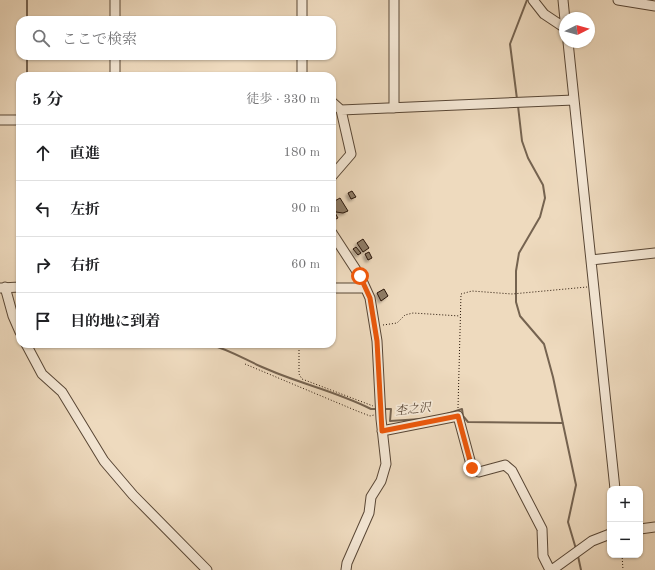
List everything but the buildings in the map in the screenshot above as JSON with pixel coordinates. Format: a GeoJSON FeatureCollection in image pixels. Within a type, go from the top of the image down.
{"type":"FeatureCollection","features":[{"type":"Feature","properties":{"kind":"street"},"geometry":{"type":"LineString","coordinates":[[115,0],[115,16]]}},
{"type":"Feature","properties":{"kind":"street"},"geometry":{"type":"LineString","coordinates":[[302,0],[302,16]]}},
{"type":"Feature","properties":{"kind":"street"},"geometry":{"type":"LineString","coordinates":[[394,0],[394,108]]}},
{"type":"Feature","properties":{"kind":"street"},"geometry":{"type":"LineString","coordinates":[[533,0],[544,14],[559,24]]}},
{"type":"Feature","properties":{"kind":"street"},"geometry":{"type":"LineString","coordinates":[[563,0],[564,12]]}},
{"type":"Feature","properties":{"kind":"street"},"geometry":{"type":"LineString","coordinates":[[618,0],[655,6]]}},
{"type":"Feature","properties":{"kind":"street"},"geometry":{"type":"LineString","coordinates":[[569,48],[615,486]]}},
{"type":"Feature","properties":{"kind":"street"},"geometry":{"type":"LineString","coordinates":[[115,60],[115,72]]}},
{"type":"Feature","properties":{"kind":"street"},"geometry":{"type":"LineString","coordinates":[[302,60],[302,72]]}},
{"type":"Feature","properties":{"kind":"street"},"geometry":{"type":"LineString","coordinates":[[341,110],[574,100]]}},
{"type":"Feature","properties":{"kind":"street"},"geometry":{"type":"LineString","coordinates":[[336,106],[341,110],[352,154],[336,172]]}},
{"type":"Feature","properties":{"kind":"street"},"geometry":{"type":"LineString","coordinates":[[0,120],[16,120]]}},
{"type":"Feature","properties":{"kind":"street"},"geometry":{"type":"LineString","coordinates":[[336,239],[360,276],[370,298],[375,326],[380,411],[386,464],[385,471],[371,497],[369,512],[347,563],[346,570]]}},
{"type":"Feature","properties":{"kind":"street"},"geometry":{"type":"LineString","coordinates":[[591,260],[655,253]]}},
{"type":"Feature","properties":{"kind":"street"},"geometry":{"type":"LineString","coordinates":[[16,287],[3,288],[16,323]]}},
{"type":"Feature","properties":{"kind":"street"},"geometry":{"type":"LineString","coordinates":[[336,288],[365,288]]}},
{"type":"Feature","properties":{"kind":"street"},"geometry":{"type":"LineString","coordinates":[[28,348],[42,374],[62,392],[104,461],[133,494],[207,570]]}},
{"type":"Feature","properties":{"kind":"street"},"geometry":{"type":"LineString","coordinates":[[382,431],[458,416],[472,468],[479,472],[505,466],[512,471],[542,529],[543,556],[551,570],[592,542],[607,535]]}},
{"type":"Feature","properties":{"kind":"street"},"geometry":{"type":"LineString","coordinates":[[643,529],[655,527]]}},
{"type":"Feature","properties":{"kind":"path"},"geometry":{"type":"LineString","coordinates":[[458,416],[460,296],[464,292],[512,294],[593,286]]}},
{"type":"Feature","properties":{"kind":"path"},"geometry":{"type":"LineString","coordinates":[[375,326],[397,323],[405,315],[413,313],[460,316]]}},
{"type":"Feature","properties":{"kind":"path"},"geometry":{"type":"LineString","coordinates":[[245,364],[370,416],[380,411],[376,407],[302,378],[299,374],[299,348]]}},
{"type":"Feature","properties":{"kind":"path"},"geometry":{"type":"LineString","coordinates":[[622,558],[623,570]]}},
{"type":"Feature","properties":{"kind":"waterway","name":"杢之沢"},"geometry":{"type":"LineString","coordinates":[[27,0],[27,16]]}},
{"type":"Feature","properties":{"kind":"waterway"},"geometry":{"type":"LineString","coordinates":[[517,99],[510,44],[527,0]]}},
{"type":"Feature","properties":{"kind":"waterway","name":"杢之沢"},"geometry":{"type":"LineString","coordinates":[[27,60],[27,72]]}},
{"type":"Feature","properties":{"kind":"waterway"},"geometry":{"type":"LineString","coordinates":[[518,106],[522,141],[528,158],[543,185],[545,198],[540,217],[519,253],[516,271],[516,302],[520,316],[544,344],[553,377],[576,485],[568,522],[576,549]]}},
{"type":"Feature","properties":{"kind":"waterway","name":"杢之沢"},"geometry":{"type":"LineString","coordinates":[[221,348],[275,373],[344,397],[371,409],[378,409]]}},
{"type":"Feature","properties":{"kind":"waterway","name":"杢之沢"},"geometry":{"type":"LineString","coordinates":[[383,409],[391,409],[390,421],[421,419]]}},
{"type":"Feature","properties":{"kind":"waterway","name":"杢之沢"},"geometry":{"type":"LineString","coordinates":[[447,414],[462,409],[463,416],[468,422],[563,423]]}},
{"type":"Feature","properties":{"kind":"waterway","name":"杢之沢"},"geometry":{"type":"LineString","coordinates":[[578,556],[581,570]]}},
{"type":"Feature","properties":{"kind":"route"},"geometry":{"type":"LineString","coordinates":[[360,276],[370,298],[377,341],[382,431],[458,416],[472,468]]}}]}
